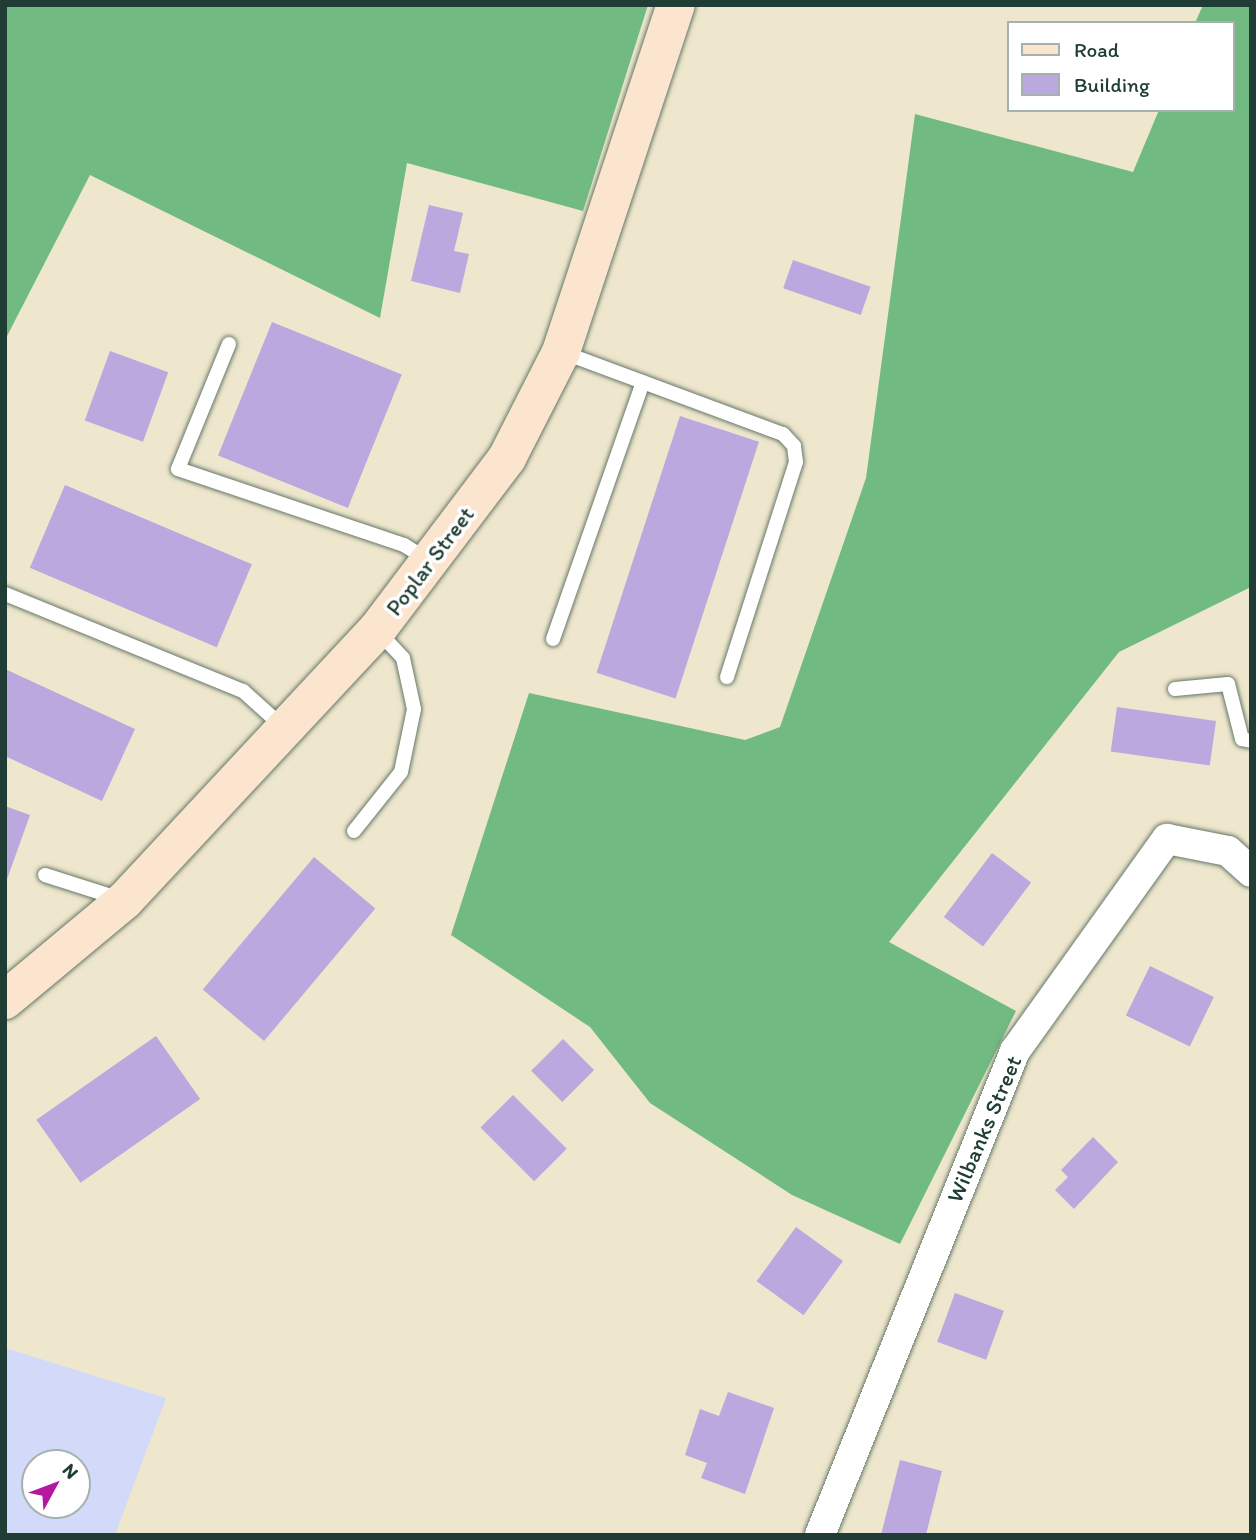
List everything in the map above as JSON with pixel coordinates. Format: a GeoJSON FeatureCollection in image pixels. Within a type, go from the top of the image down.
{"type":"FeatureCollection","features":[{"type":"Feature","properties":{"kind":"street","name":"Poplar Street"},"geometry":{"type":"LineString","coordinates":[[5,1000],[125,900],[377,630],[433,562],[507,458],[561,352],[676,5]]}},
{"type":"Feature","properties":{"kind":"street","name":"Wilbanks Street"},"geometry":{"type":"LineString","coordinates":[[820,1535],[1015,1051],[1167,839],[1228,851],[1251,872]]}},
{"type":"Feature","properties":{"kind":"lane"},"geometry":{"type":"LineString","coordinates":[[229,344],[178,468],[404,545],[433,562]]}},
{"type":"Feature","properties":{"kind":"lane"},"geometry":{"type":"LineString","coordinates":[[561,352],[783,434],[793,446],[796,462],[727,677]]}},
{"type":"Feature","properties":{"kind":"lane"},"geometry":{"type":"LineString","coordinates":[[553,639],[643,382]]}},
{"type":"Feature","properties":{"kind":"lane"},"geometry":{"type":"LineString","coordinates":[[5,594],[243,691],[285,729]]}},
{"type":"Feature","properties":{"kind":"lane"},"geometry":{"type":"LineString","coordinates":[[354,831],[401,772],[414,709],[403,659],[377,630]]}},
{"type":"Feature","properties":{"kind":"lane"},"geometry":{"type":"LineString","coordinates":[[1175,689],[1228,684],[1242,739],[1251,741]]}},
{"type":"Feature","properties":{"kind":"lane"},"geometry":{"type":"LineString","coordinates":[[45,875],[125,900]]}},
{"type":"Feature","properties":{"kind":"shaded area"},"geometry":{"type":"Polygon","coordinates":[[[5,1348],[166,1398],[115,1535],[5,1535],[5,1348]]]}},
{"type":"Feature","properties":{"kind":"green space"},"geometry":{"type":"Polygon","coordinates":[[[5,5],[648,5],[583,211],[407,163],[380,318],[90,175],[5,340],[5,5]]]}},
{"type":"Feature","properties":{"kind":"green space"},"geometry":{"type":"Polygon","coordinates":[[[1203,5],[1251,5],[1251,587],[1119,652],[889,942],[1016,1011],[900,1244],[792,1195],[650,1103],[590,1027],[451,935],[529,693],[745,740],[780,727],[866,478],[915,114],[1133,172],[1158,112],[1235,112],[1235,21],[1196,21],[1203,5]]]}},
{"type":"Feature","properties":{"kind":"building"},"geometry":{"type":"Polygon","coordinates":[[[429,205],[463,213],[454,251],[469,254],[460,293],[411,281],[429,205]]]}},
{"type":"Feature","properties":{"kind":"building"},"geometry":{"type":"Polygon","coordinates":[[[793,260],[871,287],[861,315],[783,288],[793,260]]]}},
{"type":"Feature","properties":{"kind":"building"},"geometry":{"type":"Polygon","coordinates":[[[272,322],[402,374],[348,508],[218,456],[272,322]]]}},
{"type":"Feature","properties":{"kind":"building"},"geometry":{"type":"Polygon","coordinates":[[[110,351],[168,372],[143,442],[85,421],[110,351]]]}},
{"type":"Feature","properties":{"kind":"building"},"geometry":{"type":"Polygon","coordinates":[[[680,416],[759,442],[676,698],[597,673],[680,416]]]}},
{"type":"Feature","properties":{"kind":"building"},"geometry":{"type":"Polygon","coordinates":[[[65,485],[252,564],[217,647],[30,568],[65,485]]]}},
{"type":"Feature","properties":{"kind":"building"},"geometry":{"type":"Polygon","coordinates":[[[5,669],[135,729],[102,801],[5,756],[5,669]]]}},
{"type":"Feature","properties":{"kind":"building"},"geometry":{"type":"Polygon","coordinates":[[[1117,707],[1216,721],[1210,765],[1111,752],[1117,707]]]}},
{"type":"Feature","properties":{"kind":"building"},"geometry":{"type":"Polygon","coordinates":[[[5,806],[30,815],[6,882],[5,882],[5,806]]]}},
{"type":"Feature","properties":{"kind":"building"},"geometry":{"type":"Polygon","coordinates":[[[992,853],[1031,882],[983,946],[944,917],[992,853]]]}},
{"type":"Feature","properties":{"kind":"building"},"geometry":{"type":"Polygon","coordinates":[[[314,857],[375,908],[264,1041],[203,990],[314,857]]]}},
{"type":"Feature","properties":{"kind":"building"},"geometry":{"type":"Polygon","coordinates":[[[1150,966],[1214,997],[1190,1047],[1126,1015],[1150,966]]]}},
{"type":"Feature","properties":{"kind":"building"},"geometry":{"type":"Polygon","coordinates":[[[156,1036],[200,1099],[81,1183],[36,1120],[156,1036]]]}},
{"type":"Feature","properties":{"kind":"building"},"geometry":{"type":"Polygon","coordinates":[[[563,1039],[594,1070],[562,1102],[531,1071],[563,1039]]]}},
{"type":"Feature","properties":{"kind":"building"},"geometry":{"type":"Polygon","coordinates":[[[513,1095],[567,1149],[534,1181],[480,1128],[513,1095]]]}},
{"type":"Feature","properties":{"kind":"building"},"geometry":{"type":"Polygon","coordinates":[[[1093,1137],[1118,1162],[1074,1209],[1055,1190],[1068,1177],[1061,1170],[1093,1137]]]}},
{"type":"Feature","properties":{"kind":"building"},"geometry":{"type":"Polygon","coordinates":[[[796,1227],[843,1261],[804,1315],[757,1281],[796,1227]]]}},
{"type":"Feature","properties":{"kind":"building"},"geometry":{"type":"Polygon","coordinates":[[[955,1293],[1004,1311],[986,1360],[937,1342],[955,1293]]]}},
{"type":"Feature","properties":{"kind":"building"},"geometry":{"type":"Polygon","coordinates":[[[728,1392],[774,1408],[745,1494],[701,1478],[707,1463],[685,1455],[700,1409],[719,1416],[728,1392]]]}},
{"type":"Feature","properties":{"kind":"building"},"geometry":{"type":"Polygon","coordinates":[[[900,1460],[942,1471],[926,1535],[881,1535],[900,1460]]]}}]}
